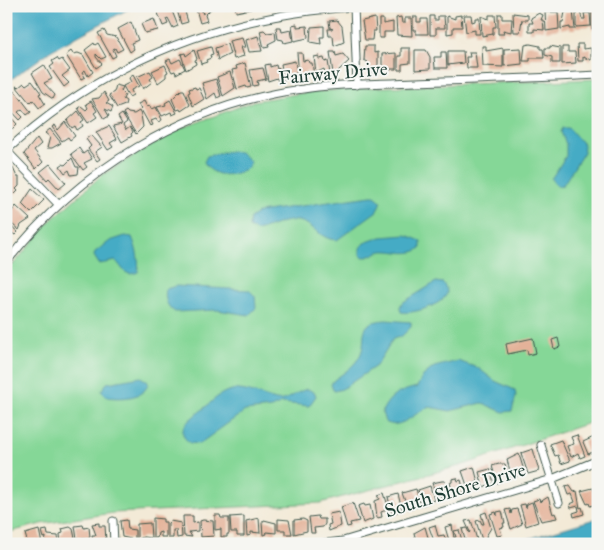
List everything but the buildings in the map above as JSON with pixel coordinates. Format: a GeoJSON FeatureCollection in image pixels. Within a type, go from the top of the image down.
{"type":"FeatureCollection","features":[{"type":"Feature","properties":{"kind":"street"},"geometry":{"type":"LineString","coordinates":[[59,205],[6,151],[27,132],[95,84],[141,58],[193,38],[244,22],[282,15],[376,6]]}},
{"type":"Feature","properties":{"kind":"street"},"geometry":{"type":"LineString","coordinates":[[354,7],[357,85]]}},
{"type":"Feature","properties":{"kind":"street","name":"Fairway Drive"},"geometry":{"type":"LineString","coordinates":[[6,263],[59,205],[136,148],[218,109],[253,99],[302,89],[357,85],[598,76]]}},
{"type":"Feature","properties":{"kind":"street"},"geometry":{"type":"LineString","coordinates":[[540,445],[559,503]]}},
{"type":"Feature","properties":{"kind":"street","name":"South Shore Drive"},"geometry":{"type":"LineString","coordinates":[[319,544],[343,541],[552,479],[598,460]]}},
{"type":"Feature","properties":{"kind":"street"},"geometry":{"type":"LineString","coordinates":[[113,520],[114,544]]}},
{"type":"Feature","properties":{"kind":"green space"},"geometry":{"type":"Polygon","coordinates":[[[598,79],[598,420],[463,465],[320,503],[113,513],[41,524],[6,533],[6,273],[50,221],[102,175],[177,130],[254,101],[303,93],[360,88],[598,79]]]}},
{"type":"Feature","properties":{"kind":"water"},"geometry":{"type":"Polygon","coordinates":[[[6,6],[134,6],[52,50],[6,83],[6,6]]]}},
{"type":"Feature","properties":{"kind":"water"},"geometry":{"type":"Polygon","coordinates":[[[563,128],[569,128],[583,144],[584,152],[563,185],[557,186],[551,179],[566,156],[566,144],[561,132],[563,128]]]}},
{"type":"Feature","properties":{"kind":"water"},"geometry":{"type":"Polygon","coordinates":[[[230,151],[240,152],[250,161],[249,167],[237,173],[225,175],[208,168],[204,162],[207,156],[230,151]]]}},
{"type":"Feature","properties":{"kind":"water"},"geometry":{"type":"Polygon","coordinates":[[[375,196],[381,201],[377,211],[337,240],[321,235],[308,225],[298,221],[282,222],[256,231],[249,227],[250,218],[259,212],[375,196]]]}},
{"type":"Feature","properties":{"kind":"water"},"geometry":{"type":"Polygon","coordinates":[[[406,235],[421,241],[421,248],[412,252],[382,251],[368,257],[360,255],[360,248],[364,243],[381,237],[406,235]]]}},
{"type":"Feature","properties":{"kind":"water"},"geometry":{"type":"Polygon","coordinates":[[[125,236],[132,237],[136,249],[138,272],[134,274],[127,273],[116,261],[99,264],[94,256],[95,252],[110,241],[125,236]]]}},
{"type":"Feature","properties":{"kind":"water"},"geometry":{"type":"Polygon","coordinates":[[[436,282],[443,283],[447,290],[446,296],[442,300],[420,310],[401,312],[400,307],[402,303],[436,282]]]}},
{"type":"Feature","properties":{"kind":"water"},"geometry":{"type":"Polygon","coordinates":[[[176,286],[249,290],[255,296],[256,308],[249,315],[217,310],[175,312],[168,305],[165,293],[166,289],[176,286]]]}},
{"type":"Feature","properties":{"kind":"water"},"geometry":{"type":"Polygon","coordinates":[[[376,321],[411,322],[411,327],[402,336],[393,339],[376,366],[342,389],[334,391],[331,384],[356,362],[362,352],[366,328],[369,324],[376,321]]]}},
{"type":"Feature","properties":{"kind":"water"},"geometry":{"type":"Polygon","coordinates":[[[458,361],[478,368],[495,381],[515,390],[516,396],[512,411],[503,412],[482,403],[450,411],[429,407],[402,423],[391,424],[385,422],[382,412],[388,401],[401,392],[417,387],[423,376],[434,367],[458,361]]]}},
{"type":"Feature","properties":{"kind":"water"},"geometry":{"type":"Polygon","coordinates":[[[141,377],[148,382],[143,392],[138,395],[112,398],[107,397],[101,391],[107,383],[141,377]]]}},
{"type":"Feature","properties":{"kind":"water"},"geometry":{"type":"Polygon","coordinates":[[[308,389],[315,393],[316,396],[309,406],[282,403],[271,408],[245,411],[199,444],[190,443],[183,433],[183,429],[189,420],[216,398],[228,391],[242,390],[276,400],[284,400],[308,389]]]}},
{"type":"Feature","properties":{"kind":"water"},"geometry":{"type":"Polygon","coordinates":[[[598,518],[598,544],[511,544],[598,518]]]}}]}
